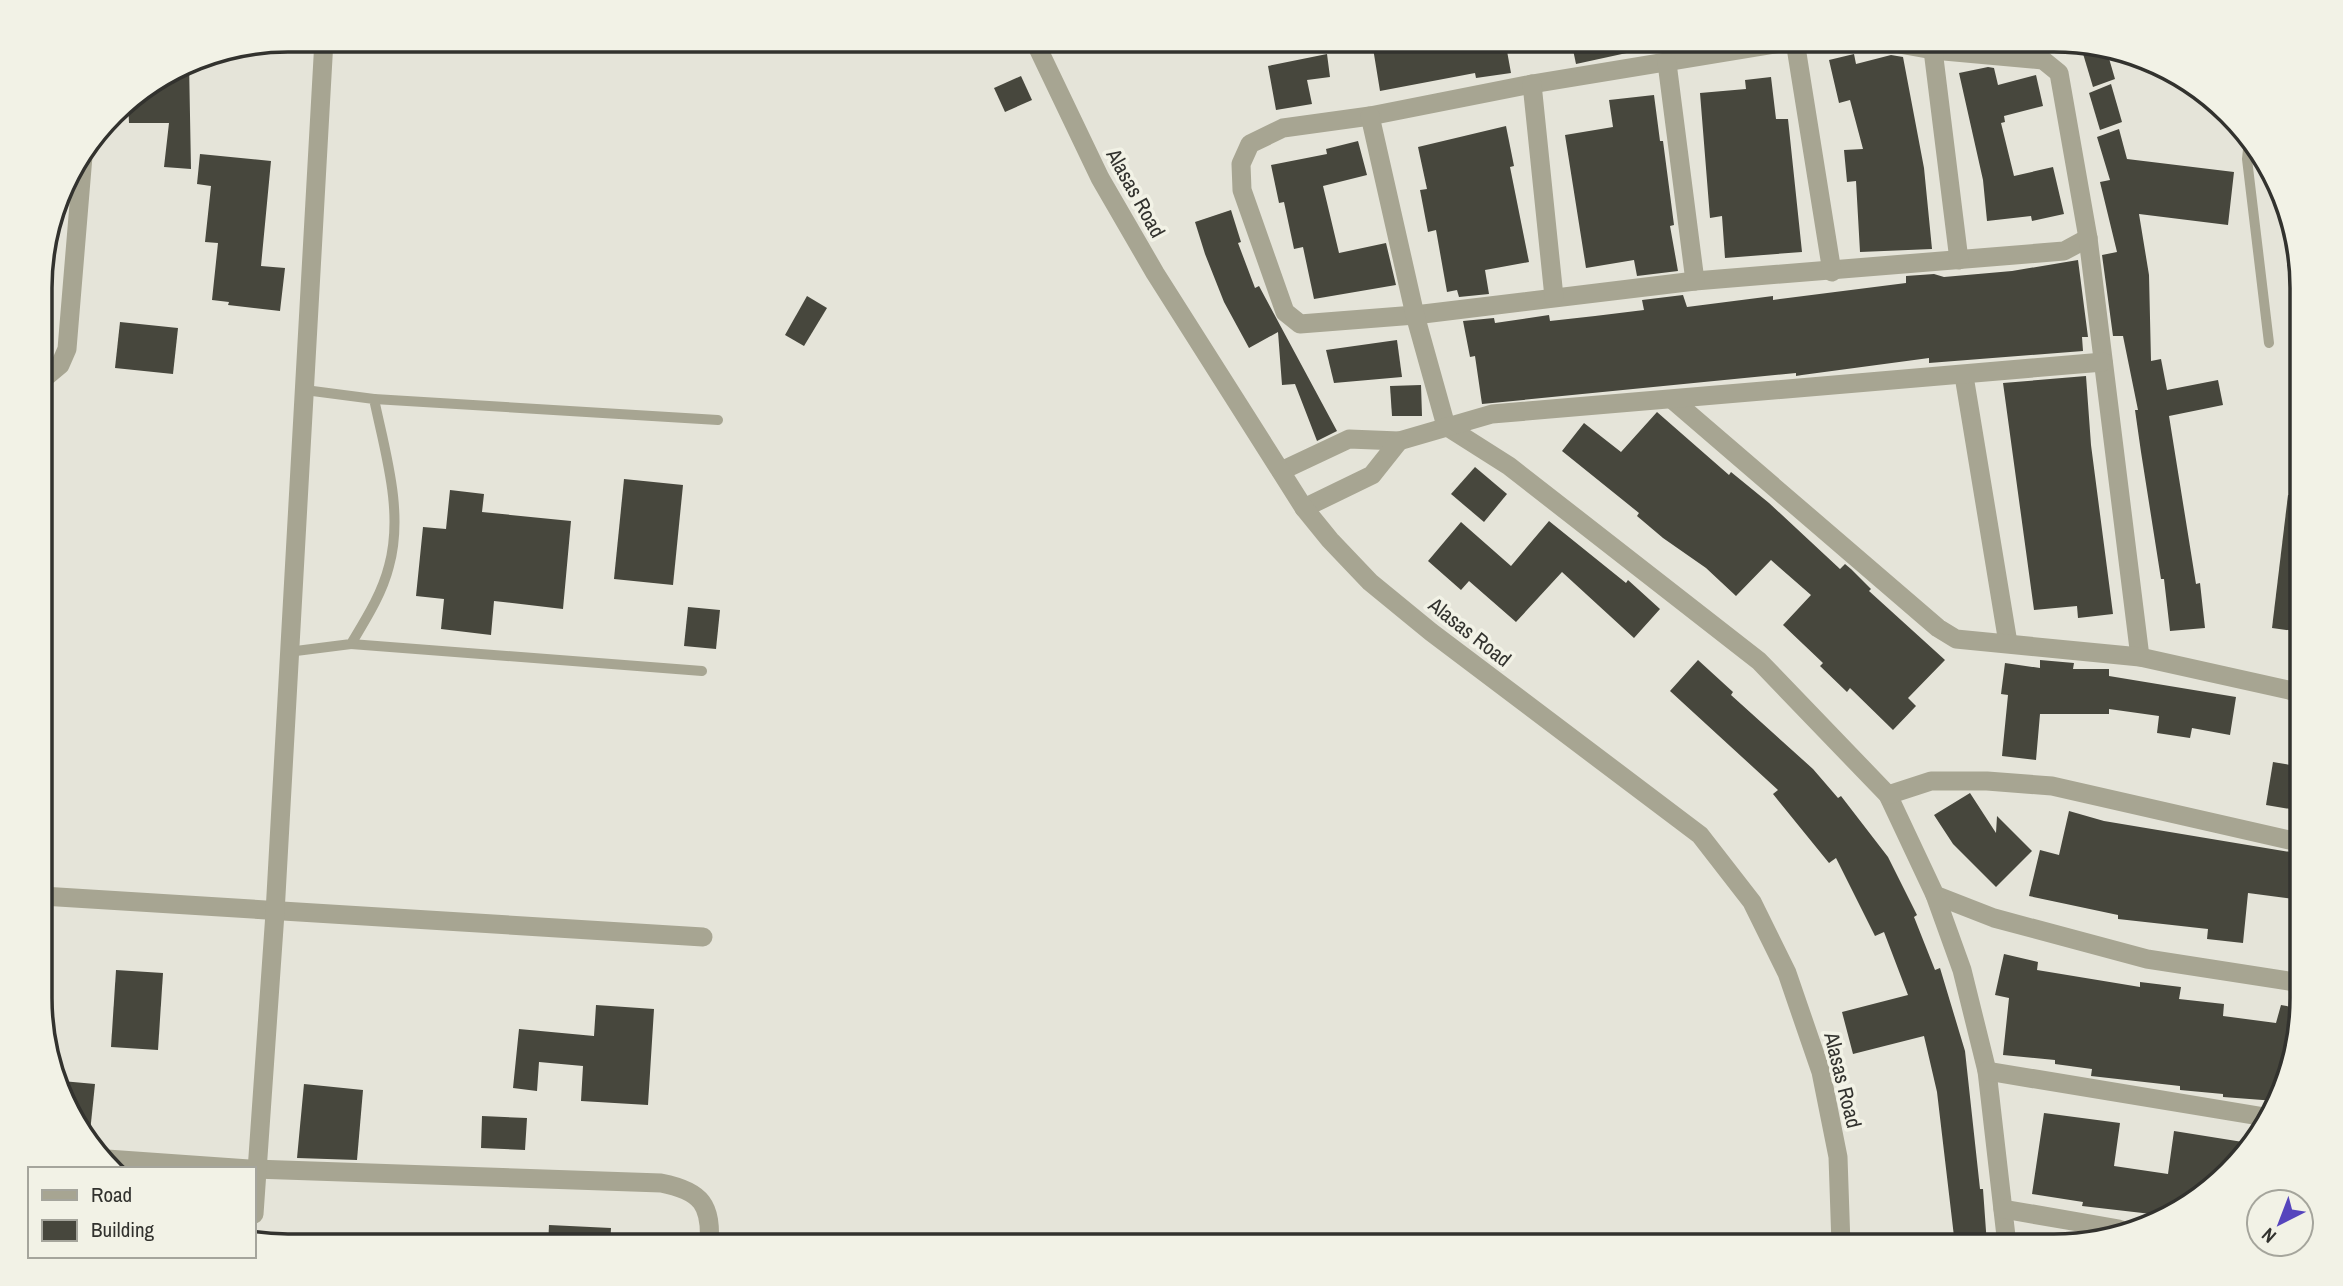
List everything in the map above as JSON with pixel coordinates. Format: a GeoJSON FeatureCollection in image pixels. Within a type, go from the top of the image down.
{"type":"FeatureCollection","features":[{"type":"Feature","properties":{"kind":"street"},"geometry":{"type":"LineString","coordinates":[[1731,52],[1532,84],[1370,116],[1283,128],[1250,144],[1241,164],[1242,190],[1285,312],[1300,324],[1415,315],[1695,281],[1832,272],[2064,251],[2088,238]]}},
{"type":"Feature","properties":{"kind":"street"},"geometry":{"type":"LineString","coordinates":[[1799,52],[1832,272]]}},
{"type":"Feature","properties":{"kind":"street"},"geometry":{"type":"LineString","coordinates":[[1933,52],[1959,260]]}},
{"type":"Feature","properties":{"kind":"street"},"geometry":{"type":"LineString","coordinates":[[1956,52],[2043,60],[2055,66],[2059,73],[2088,238],[2140,657]]}},
{"type":"Feature","properties":{"kind":"street"},"geometry":{"type":"LineString","coordinates":[[253,1167],[275,913],[323,53]]}},
{"type":"Feature","properties":{"kind":"street","name":"Alasas Road"},"geometry":{"type":"LineString","coordinates":[[1040,53],[1100,178],[1161,284],[1304,508],[1330,540],[1381,590],[1700,835],[1752,902],[1787,973],[1821,1072],[1838,1157],[1841,1233]]}},
{"type":"Feature","properties":{"kind":"street"},"geometry":{"type":"LineString","coordinates":[[1667,63],[1695,281]]}},
{"type":"Feature","properties":{"kind":"street"},"geometry":{"type":"LineString","coordinates":[[1532,84],[1553,297]]}},
{"type":"Feature","properties":{"kind":"street"},"geometry":{"type":"LineString","coordinates":[[1370,116],[1415,315],[1446,426],[1509,466],[1759,662],[1888,795],[1935,895],[1962,970],[1987,1070],[2006,1233]]}},
{"type":"Feature","properties":{"kind":"street"},"geometry":{"type":"LineString","coordinates":[[52,372],[60,366],[67,348],[81,176]]}},
{"type":"Feature","properties":{"kind":"street"},"geometry":{"type":"LineString","coordinates":[[1281,471],[1349,439],[1399,441],[1492,414],[1674,401],[2103,362]]}},
{"type":"Feature","properties":{"kind":"street"},"geometry":{"type":"LineString","coordinates":[[1964,376],[2008,643]]}},
{"type":"Feature","properties":{"kind":"street"},"geometry":{"type":"LineString","coordinates":[[1674,401],[1938,628],[1956,639],[2140,657],[2290,691]]}},
{"type":"Feature","properties":{"kind":"street"},"geometry":{"type":"LineString","coordinates":[[1304,508],[1372,475],[1399,441]]}},
{"type":"Feature","properties":{"kind":"street"},"geometry":{"type":"LineString","coordinates":[[1888,795],[1931,781],[1987,781],[2052,786],[2290,840]]}},
{"type":"Feature","properties":{"kind":"street"},"geometry":{"type":"LineString","coordinates":[[1935,895],[1994,918],[2147,959],[2290,980]]}},
{"type":"Feature","properties":{"kind":"street"},"geometry":{"type":"LineString","coordinates":[[52,897],[275,913],[703,937]]}},
{"type":"Feature","properties":{"kind":"street"},"geometry":{"type":"LineString","coordinates":[[1987,1070],[2258,1116]]}},
{"type":"Feature","properties":{"kind":"street"},"geometry":{"type":"LineString","coordinates":[[117,1159],[226,1167]]}},
{"type":"Feature","properties":{"kind":"street"},"geometry":{"type":"LineString","coordinates":[[256,1169],[662,1183],[685,1187],[698,1197],[711,1222],[710,1234]]}},
{"type":"Feature","properties":{"kind":"street"},"geometry":{"type":"LineString","coordinates":[[2003,1209],[2107,1227]]}},
{"type":"Feature","properties":{"kind":"lane"},"geometry":{"type":"LineString","coordinates":[[2248,153],[2269,342]]}},
{"type":"Feature","properties":{"kind":"lane"},"geometry":{"type":"LineString","coordinates":[[305,390],[374,399],[718,420]]}},
{"type":"Feature","properties":{"kind":"lane"},"geometry":{"type":"LineString","coordinates":[[351,644],[376,602],[390,564],[395,515],[374,399]]}},
{"type":"Feature","properties":{"kind":"lane"},"geometry":{"type":"LineString","coordinates":[[288,652],[351,644],[702,671]]}},
{"type":"Feature","properties":{"kind":"building"},"geometry":{"type":"Polygon","coordinates":[[[1374,52],[1507,52],[1511,73],[1476,78],[1475,73],[1380,91],[1374,52]]]}},
{"type":"Feature","properties":{"kind":"building"},"geometry":{"type":"Polygon","coordinates":[[[1574,52],[1630,52],[1576,64],[1574,52]]]}},
{"type":"Feature","properties":{"kind":"building"},"geometry":{"type":"Polygon","coordinates":[[[1327,54],[1330,77],[1307,80],[1312,104],[1276,110],[1268,66],[1327,54]]]}},
{"type":"Feature","properties":{"kind":"building"},"geometry":{"type":"Polygon","coordinates":[[[1854,54],[1856,64],[1891,55],[1903,57],[1924,168],[1932,249],[1860,252],[1856,181],[1847,182],[1844,150],[1863,149],[1850,100],[1839,103],[1829,60],[1854,54]]]}},
{"type":"Feature","properties":{"kind":"building"},"geometry":{"type":"Polygon","coordinates":[[[2083,55],[2109,60],[2115,79],[2093,87],[2083,55]]]}},
{"type":"Feature","properties":{"kind":"building"},"geometry":{"type":"Polygon","coordinates":[[[1994,68],[1998,85],[2036,75],[2043,106],[2004,116],[2005,122],[2001,123],[2014,176],[2053,167],[2064,214],[2032,221],[2031,216],[1987,221],[1983,180],[1959,73],[1994,68]]]}},
{"type":"Feature","properties":{"kind":"building"},"geometry":{"type":"Polygon","coordinates":[[[189,75],[191,169],[164,167],[169,123],[129,123],[129,115],[145,101],[189,75]]]}},
{"type":"Feature","properties":{"kind":"building"},"geometry":{"type":"Polygon","coordinates":[[[1021,76],[1032,100],[1005,112],[994,88],[1021,76]]]}},
{"type":"Feature","properties":{"kind":"building"},"geometry":{"type":"Polygon","coordinates":[[[1771,77],[1776,119],[1788,119],[1802,252],[1725,258],[1722,216],[1710,218],[1700,93],[1746,89],[1745,80],[1771,77]]]}},
{"type":"Feature","properties":{"kind":"building"},"geometry":{"type":"Polygon","coordinates":[[[2111,84],[2122,122],[2100,130],[2089,93],[2111,84]]]}},
{"type":"Feature","properties":{"kind":"building"},"geometry":{"type":"Polygon","coordinates":[[[1654,95],[1660,141],[1663,141],[1674,225],[1670,226],[1678,271],[1637,276],[1634,260],[1586,268],[1565,135],[1613,127],[1609,100],[1654,95]]]}},
{"type":"Feature","properties":{"kind":"building"},"geometry":{"type":"Polygon","coordinates":[[[1506,126],[1514,166],[1510,167],[1529,262],[1485,270],[1489,294],[1459,297],[1457,290],[1447,292],[1436,230],[1428,232],[1420,190],[1427,189],[1418,147],[1506,126]]]}},
{"type":"Feature","properties":{"kind":"building"},"geometry":{"type":"Polygon","coordinates":[[[2119,129],[2127,159],[2234,172],[2228,225],[2139,214],[2149,275],[2151,361],[2161,359],[2167,390],[2218,380],[2223,405],[2169,416],[2196,584],[2200,583],[2205,628],[2170,631],[2164,579],[2161,579],[2141,452],[2135,410],[2138,410],[2123,336],[2113,336],[2102,255],[2117,252],[2100,182],[2110,180],[2097,137],[2119,129]]]}},
{"type":"Feature","properties":{"kind":"building"},"geometry":{"type":"Polygon","coordinates":[[[1358,141],[1367,175],[1323,186],[1339,253],[1386,243],[1396,285],[1314,299],[1303,247],[1294,249],[1284,202],[1279,203],[1271,165],[1327,154],[1326,149],[1358,141]]]}},
{"type":"Feature","properties":{"kind":"building"},"geometry":{"type":"Polygon","coordinates":[[[200,154],[271,161],[261,266],[285,268],[280,311],[228,305],[229,302],[212,300],[218,243],[205,242],[211,186],[197,184],[200,154]]]}},
{"type":"Feature","properties":{"kind":"building"},"geometry":{"type":"Polygon","coordinates":[[[1231,210],[1241,242],[1238,243],[1255,288],[1259,286],[1337,431],[1317,441],[1295,384],[1282,385],[1278,332],[1249,348],[1224,302],[1205,254],[1195,222],[1231,210]]]}},
{"type":"Feature","properties":{"kind":"building"},"geometry":{"type":"Polygon","coordinates":[[[2078,260],[2088,337],[2082,337],[2083,351],[1929,363],[1929,358],[1796,376],[1796,373],[1482,404],[1475,356],[1470,357],[1463,321],[1494,318],[1495,323],[1549,315],[1550,321],[1595,316],[1644,310],[1642,300],[1683,295],[1687,307],[1773,296],[1773,300],[1906,283],[1906,276],[1934,274],[1944,277],[2012,271],[2078,260]]]}},
{"type":"Feature","properties":{"kind":"building"},"geometry":{"type":"Polygon","coordinates":[[[807,296],[827,308],[804,346],[785,335],[807,296]]]}},
{"type":"Feature","properties":{"kind":"building"},"geometry":{"type":"Polygon","coordinates":[[[120,322],[178,328],[173,374],[115,368],[120,322]]]}},
{"type":"Feature","properties":{"kind":"building"},"geometry":{"type":"Polygon","coordinates":[[[1397,340],[1402,377],[1334,383],[1326,350],[1397,340]]]}},
{"type":"Feature","properties":{"kind":"building"},"geometry":{"type":"Polygon","coordinates":[[[2086,376],[2091,445],[2113,614],[2078,618],[2077,606],[2034,610],[2003,383],[2086,376]]]}},
{"type":"Feature","properties":{"kind":"building"},"geometry":{"type":"Polygon","coordinates":[[[1421,385],[1422,416],[1392,416],[1390,386],[1421,385]]]}},
{"type":"Feature","properties":{"kind":"building"},"geometry":{"type":"Polygon","coordinates":[[[1657,412],[1729,475],[1731,472],[1769,503],[1840,569],[1845,564],[1851,569],[1871,589],[1869,591],[1945,660],[1908,698],[1916,706],[1893,730],[1850,688],[1847,692],[1820,666],[1823,663],[1783,625],[1811,595],[1771,560],[1736,596],[1706,568],[1663,538],[1637,516],[1639,513],[1562,451],[1584,423],[1621,452],[1657,412]]]}},
{"type":"Feature","properties":{"kind":"building"},"geometry":{"type":"Polygon","coordinates":[[[1475,467],[1507,494],[1484,522],[1451,494],[1475,467]]]}},
{"type":"Feature","properties":{"kind":"building"},"geometry":{"type":"Polygon","coordinates":[[[624,479],[683,485],[673,585],[614,579],[624,479]]]}},
{"type":"Feature","properties":{"kind":"building"},"geometry":{"type":"Polygon","coordinates":[[[450,490],[484,494],[482,512],[571,521],[563,609],[494,601],[491,635],[441,629],[444,599],[416,596],[423,527],[446,529],[450,490]]]}},
{"type":"Feature","properties":{"kind":"building"},"geometry":{"type":"Polygon","coordinates":[[[2288,495],[2290,495],[2290,630],[2272,628],[2288,495]]]}},
{"type":"Feature","properties":{"kind":"building"},"geometry":{"type":"Polygon","coordinates":[[[1549,521],[1626,583],[1628,580],[1660,609],[1634,638],[1562,572],[1516,622],[1469,581],[1461,590],[1428,561],[1461,522],[1511,566],[1549,521]]]}},
{"type":"Feature","properties":{"kind":"building"},"geometry":{"type":"Polygon","coordinates":[[[688,607],[720,610],[716,649],[684,646],[688,607]]]}},
{"type":"Feature","properties":{"kind":"building"},"geometry":{"type":"Polygon","coordinates":[[[1698,660],[1733,692],[1731,695],[1813,769],[1838,798],[1841,796],[1888,857],[1917,915],[1914,917],[1935,970],[1940,968],[1965,1051],[1986,1233],[1954,1233],[1937,1092],[1924,1036],[1853,1054],[1842,1012],[1908,995],[1884,932],[1875,936],[1836,858],[1829,863],[1773,794],[1778,790],[1670,691],[1698,660]]]}},
{"type":"Feature","properties":{"kind":"building"},"geometry":{"type":"Polygon","coordinates":[[[2040,660],[2074,663],[2073,669],[2109,669],[2109,676],[2236,697],[2230,735],[2192,728],[2190,738],[2157,733],[2159,716],[2109,709],[2109,714],[2040,714],[2036,760],[2002,756],[2008,695],[2001,694],[2005,663],[2040,668],[2040,660]]]}},
{"type":"Feature","properties":{"kind":"building"},"geometry":{"type":"Polygon","coordinates":[[[2273,762],[2290,765],[2290,809],[2266,805],[2273,762]]]}},
{"type":"Feature","properties":{"kind":"building"},"geometry":{"type":"Polygon","coordinates":[[[1970,793],[1996,833],[1997,816],[2032,851],[1996,887],[1953,844],[1934,815],[1970,793]]]}},
{"type":"Feature","properties":{"kind":"building"},"geometry":{"type":"Polygon","coordinates":[[[2069,811],[2104,821],[2290,852],[2290,898],[2248,893],[2243,943],[2207,939],[2208,929],[2118,919],[2118,915],[2029,896],[2040,850],[2059,855],[2069,811]]]}},
{"type":"Feature","properties":{"kind":"building"},"geometry":{"type":"Polygon","coordinates":[[[2004,954],[2038,962],[2037,970],[2140,987],[2140,982],[2181,987],[2179,999],[2224,1004],[2223,1016],[2276,1023],[2281,1005],[2290,1007],[2290,1013],[2278,1073],[2267,1100],[2223,1097],[2223,1094],[2180,1090],[2180,1086],[2091,1076],[2092,1069],[2055,1064],[2055,1060],[2003,1055],[2009,998],[1995,995],[2004,954]]]}},
{"type":"Feature","properties":{"kind":"building"},"geometry":{"type":"Polygon","coordinates":[[[116,970],[163,973],[158,1050],[111,1047],[116,970]]]}},
{"type":"Feature","properties":{"kind":"building"},"geometry":{"type":"Polygon","coordinates":[[[596,1005],[654,1009],[648,1105],[581,1101],[583,1066],[539,1062],[537,1091],[513,1088],[519,1029],[594,1036],[596,1005]]]}},
{"type":"Feature","properties":{"kind":"building"},"geometry":{"type":"Polygon","coordinates":[[[68,1082],[95,1084],[91,1127],[68,1082]]]}},
{"type":"Feature","properties":{"kind":"building"},"geometry":{"type":"Polygon","coordinates":[[[304,1084],[363,1090],[357,1160],[297,1158],[304,1084]]]}},
{"type":"Feature","properties":{"kind":"building"},"geometry":{"type":"Polygon","coordinates":[[[2044,1113],[2120,1123],[2114,1166],[2168,1174],[2174,1131],[2241,1142],[2210,1175],[2186,1194],[2148,1214],[2082,1206],[2083,1202],[2032,1194],[2044,1113]]]}},
{"type":"Feature","properties":{"kind":"building"},"geometry":{"type":"Polygon","coordinates":[[[482,1116],[527,1118],[525,1150],[481,1148],[482,1116]]]}},
{"type":"Feature","properties":{"kind":"building"},"geometry":{"type":"Polygon","coordinates":[[[549,1225],[611,1228],[611,1234],[549,1234],[549,1225]]]}}]}
